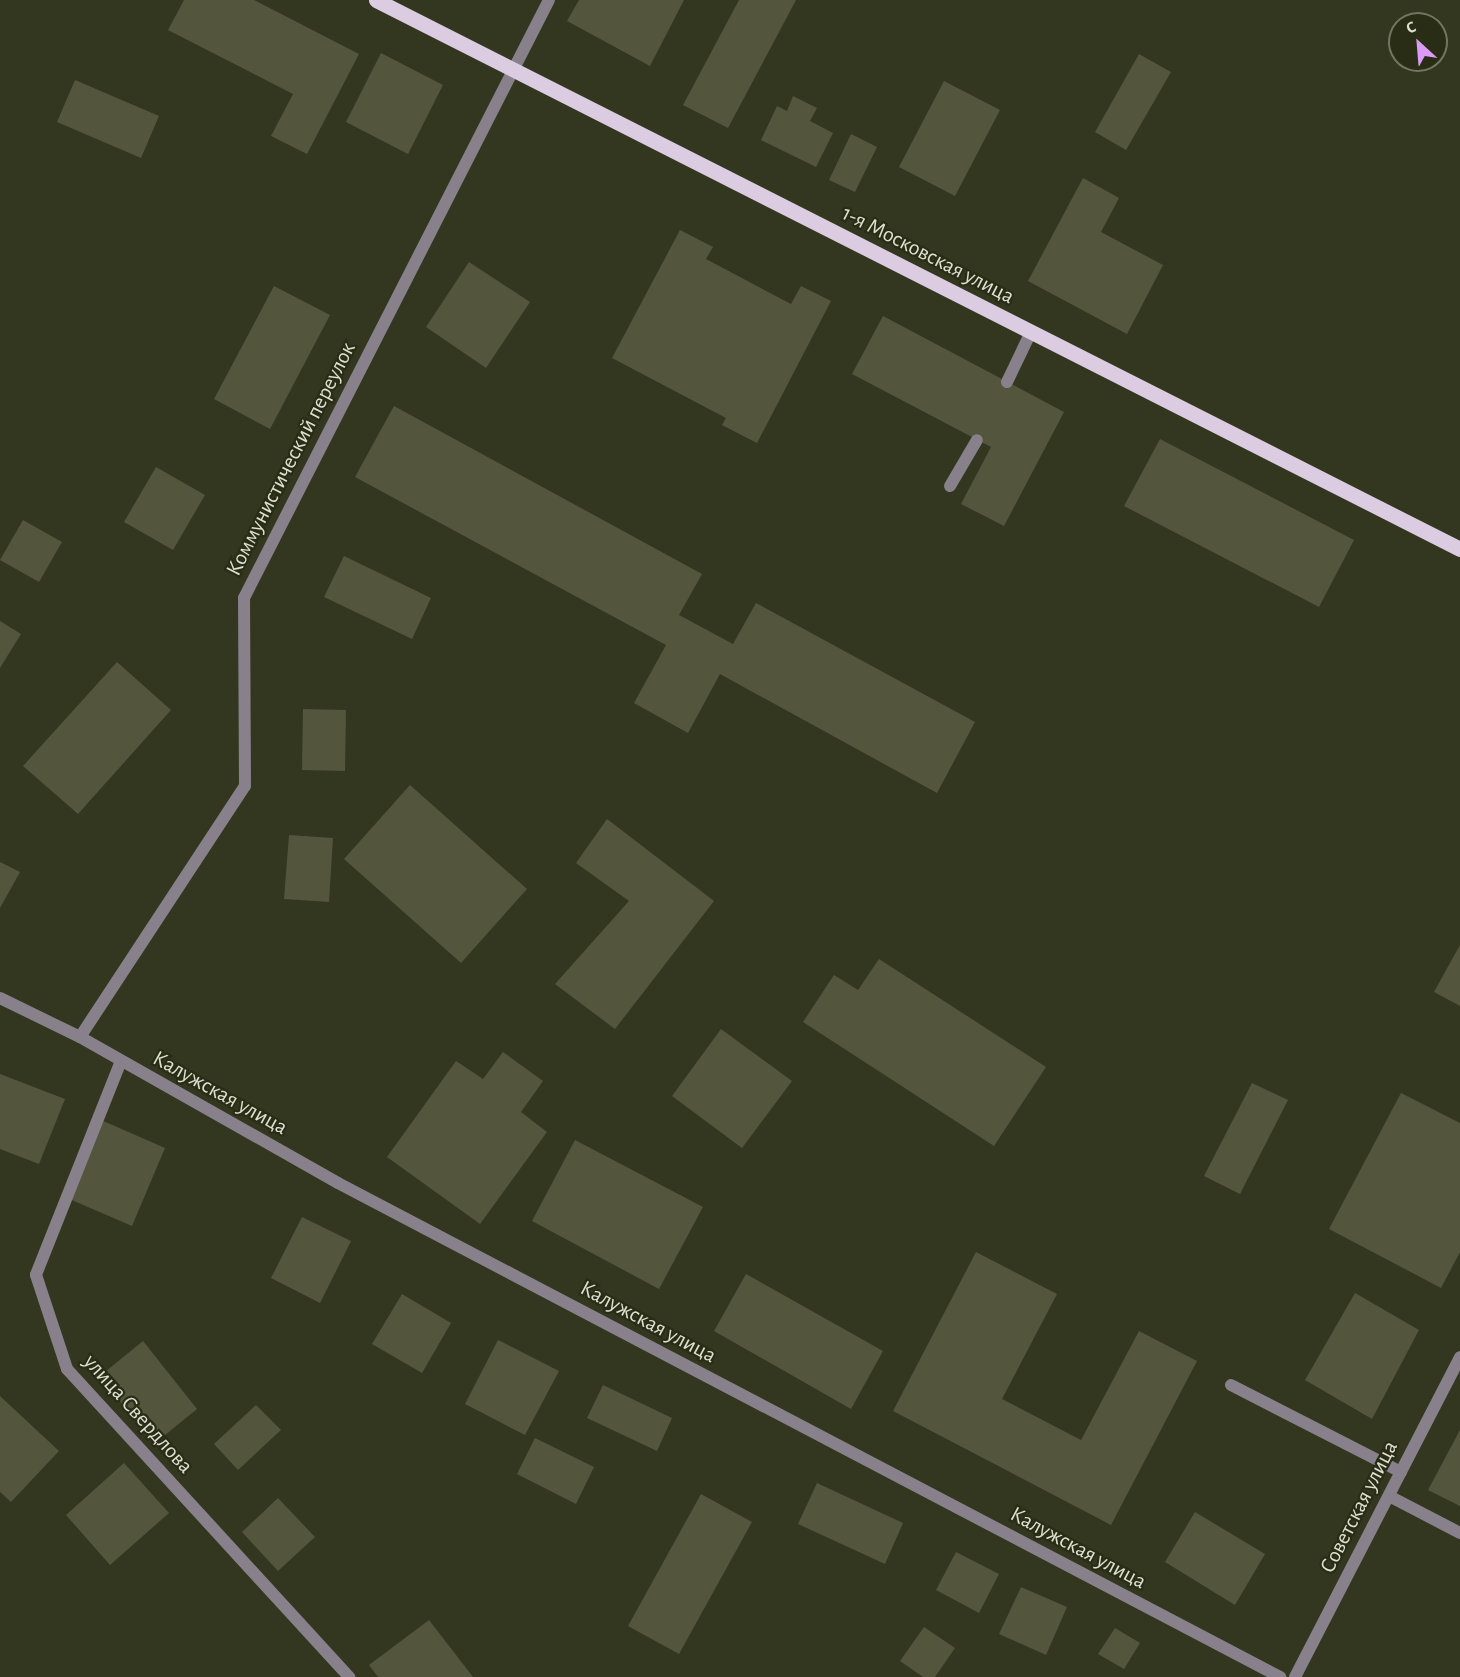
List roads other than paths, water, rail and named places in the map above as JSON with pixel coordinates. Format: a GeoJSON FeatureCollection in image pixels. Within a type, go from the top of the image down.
{"type":"FeatureCollection","features":[{"type":"Feature","properties":{"kind":"main road","name":"1-я Московская улица"},"geometry":{"type":"LineString","coordinates":[[376,0],[1460,549]]}},
{"type":"Feature","properties":{"kind":"street","name":"Коммунистический переулок"},"geometry":{"type":"LineString","coordinates":[[80,1037],[245,786],[244,598],[549,0]]}},
{"type":"Feature","properties":{"kind":"street"},"geometry":{"type":"LineString","coordinates":[[1007,382],[1031,332]]}},
{"type":"Feature","properties":{"kind":"street"},"geometry":{"type":"LineString","coordinates":[[950,486],[977,440]]}},
{"type":"Feature","properties":{"kind":"street","name":"Калужская улица"},"geometry":{"type":"LineString","coordinates":[[0,998],[80,1037],[338,1183],[1280,1677]]}},
{"type":"Feature","properties":{"kind":"street","name":"улица Свердлова"},"geometry":{"type":"LineString","coordinates":[[121,1061],[36,1275],[67,1369],[349,1677]]}},
{"type":"Feature","properties":{"kind":"street","name":"Советская улица"},"geometry":{"type":"LineString","coordinates":[[1295,1677],[1460,1357]]}},
{"type":"Feature","properties":{"kind":"street"},"geometry":{"type":"LineString","coordinates":[[1231,1385],[1401,1472]]}},
{"type":"Feature","properties":{"kind":"street"},"geometry":{"type":"LineString","coordinates":[[1389,1496],[1460,1533]]}}]}
